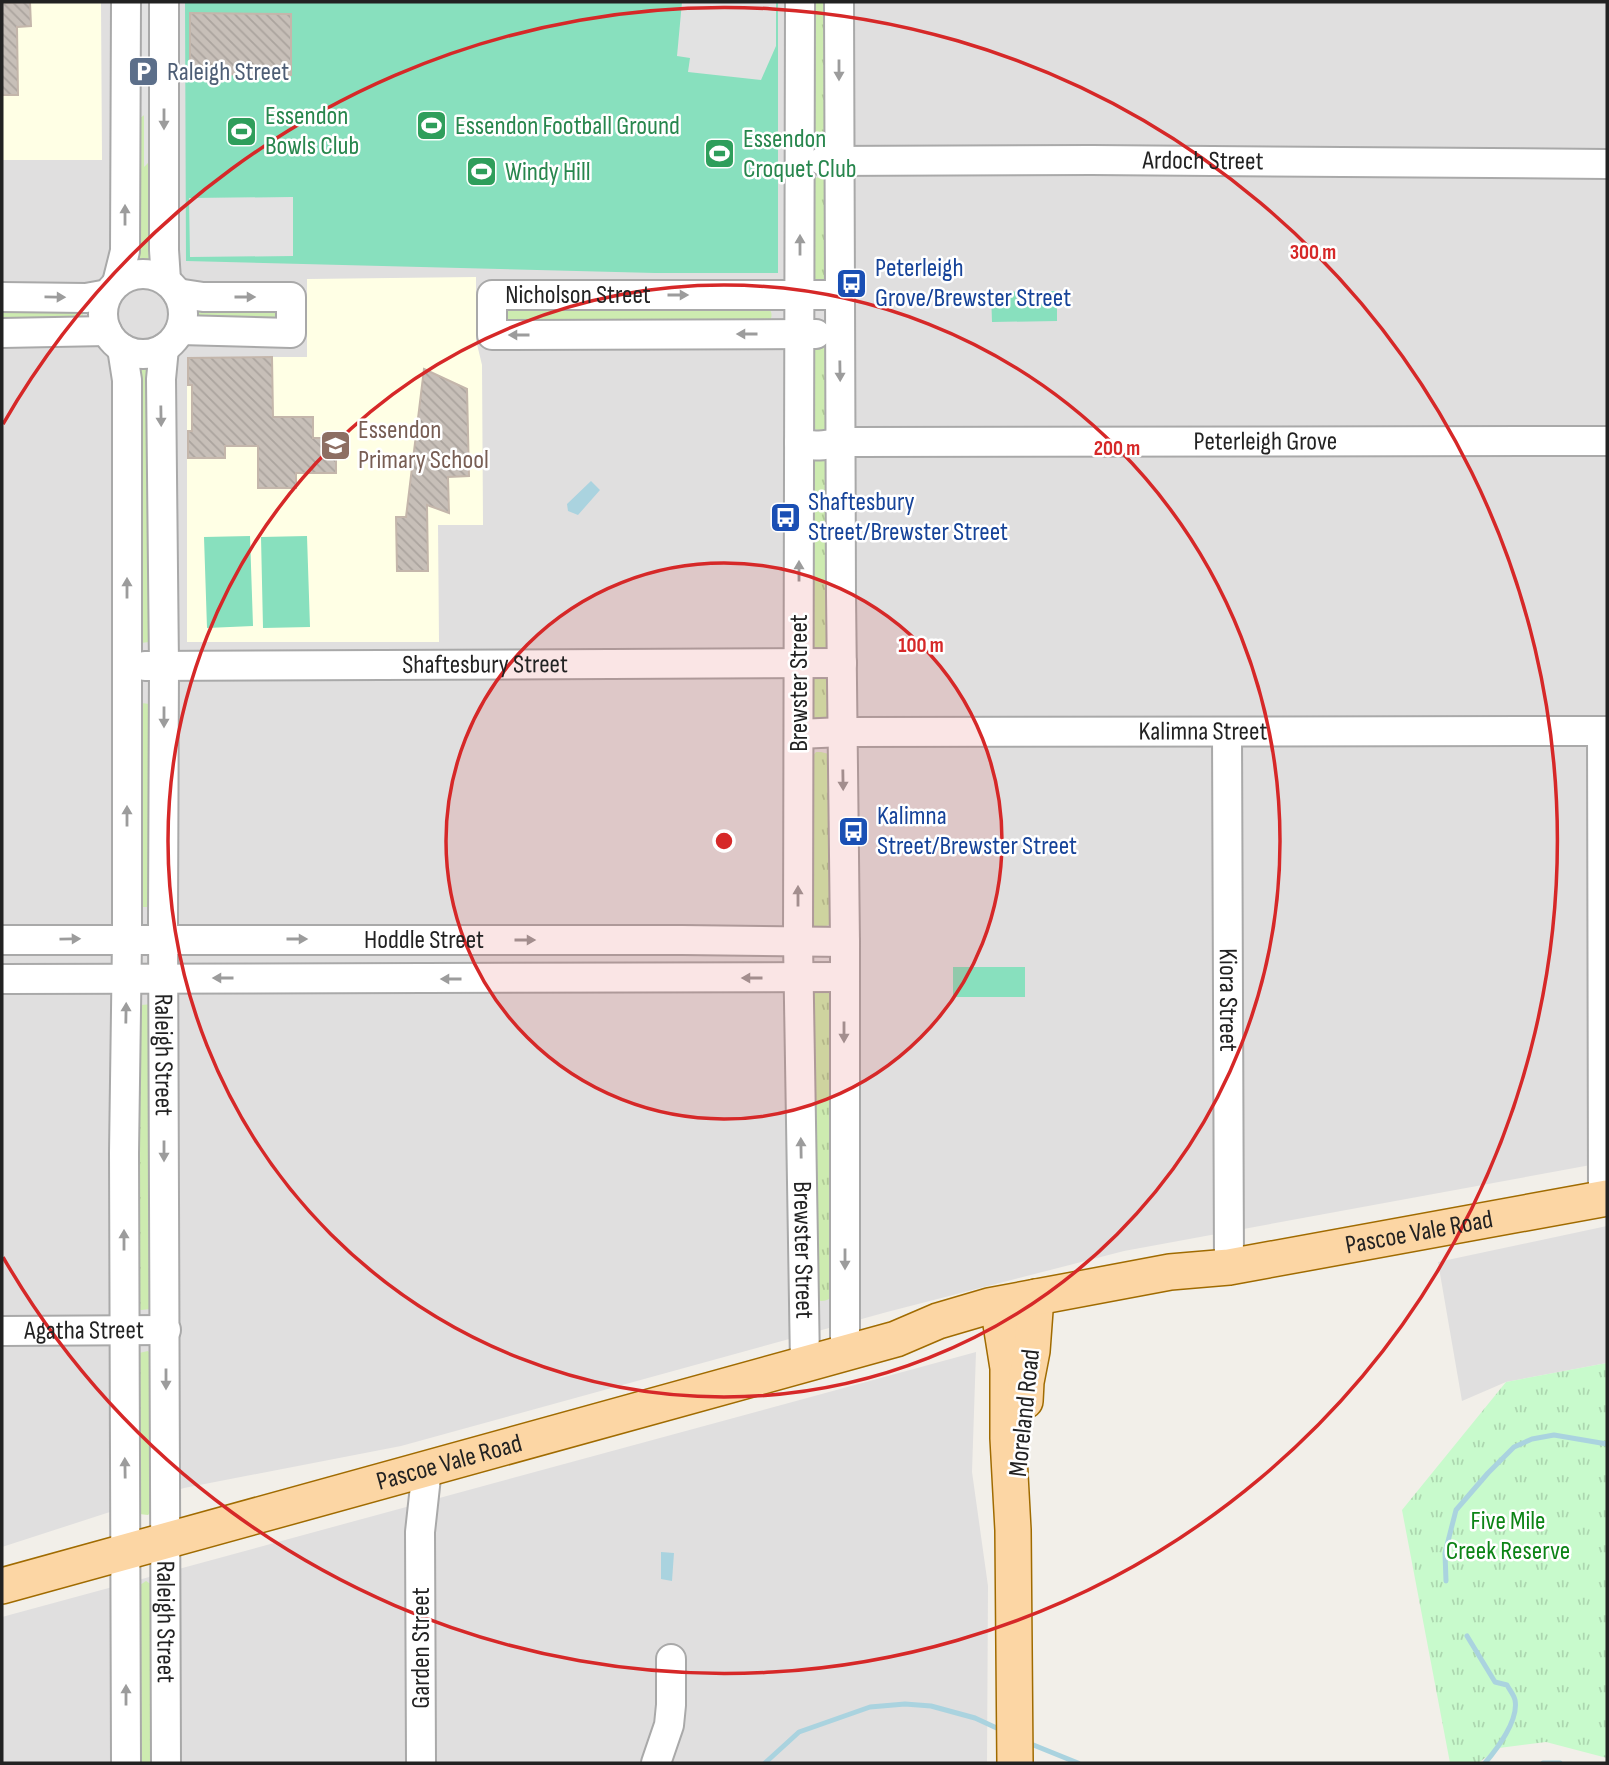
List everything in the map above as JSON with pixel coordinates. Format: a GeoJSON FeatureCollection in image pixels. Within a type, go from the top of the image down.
{"type":"FeatureCollection","features":[{"type":"Feature","properties":{"kind":"main road","name":"Pascoe Vale Road"},"geometry":{"type":"LineString","coordinates":[[2,1586],[845,1352],[1018,1309],[1158,1290],[1229,1267],[1605,1198]]}},
{"type":"Feature","properties":{"kind":"main road","name":"Moreland Road"},"geometry":{"type":"LineString","coordinates":[[1015,1763],[1013,1530],[1026,1382],[1032,1351],[1018,1309]]}},
{"type":"Feature","properties":{"kind":"street"},"geometry":{"type":"LineString","coordinates":[[126,2],[125,251],[103,306],[103,319],[115,340],[132,353],[143,354],[154,352],[172,339],[183,318],[182,305],[172,286],[164,250],[164,2]]}},
{"type":"Feature","properties":{"kind":"street","name":"Brewster Street"},"geometry":{"type":"LineString","coordinates":[[800,2],[797,942],[805,1363]]}},
{"type":"Feature","properties":{"kind":"street","name":"Brewster Street"},"geometry":{"type":"LineString","coordinates":[[839,2],[845,1352]]}},
{"type":"Feature","properties":{"kind":"street","name":"Ardoch Street"},"geometry":{"type":"LineString","coordinates":[[800,161],[1607,163]]}},
{"type":"Feature","properties":{"kind":"street"},"geometry":{"type":"LineString","coordinates":[[2,297],[86,298],[112,288],[128,276],[141,273],[154,275],[172,286],[203,297],[291,297],[290,333],[172,339]]}},
{"type":"Feature","properties":{"kind":"street","name":"Nicholson Street"},"geometry":{"type":"LineString","coordinates":[[839,295],[492,295],[492,335],[840,333]]}},
{"type":"Feature","properties":{"kind":"street"},"geometry":{"type":"LineString","coordinates":[[2,333],[115,340]]}},
{"type":"Feature","properties":{"kind":"street","name":"Raleigh Street"},"geometry":{"type":"LineString","coordinates":[[166,1763],[161,379],[172,339]]}},
{"type":"Feature","properties":{"kind":"street","name":"Raleigh Street"},"geometry":{"type":"LineString","coordinates":[[115,340],[127,380],[127,939],[124,1153],[126,1763]]}},
{"type":"Feature","properties":{"kind":"street","name":"Peterleigh Grove"},"geometry":{"type":"LineString","coordinates":[[799,442],[807,446],[820,446],[841,442],[1607,441]]}},
{"type":"Feature","properties":{"kind":"street","name":"Shaftesbury Street"},"geometry":{"type":"LineString","coordinates":[[127,667],[842,663]]}},
{"type":"Feature","properties":{"kind":"street"},"geometry":{"type":"LineString","coordinates":[[1604,731],[1605,1198]]}},
{"type":"Feature","properties":{"kind":"street","name":"Kalimna Street"},"geometry":{"type":"LineString","coordinates":[[799,734],[1604,731]]}},
{"type":"Feature","properties":{"kind":"street","name":"Kiora Street"},"geometry":{"type":"LineString","coordinates":[[1227,732],[1229,1267]]}},
{"type":"Feature","properties":{"kind":"street","name":"Hoddle Street"},"geometry":{"type":"LineString","coordinates":[[2,940],[845,942]]}},
{"type":"Feature","properties":{"kind":"street","name":"Hoddle Street"},"geometry":{"type":"LineString","coordinates":[[2,979],[844,977]]}},
{"type":"Feature","properties":{"kind":"street","name":"Agatha Street"},"geometry":{"type":"LineString","coordinates":[[2,1331],[166,1330]]}},
{"type":"Feature","properties":{"kind":"street","name":"Garden Street"},"geometry":{"type":"LineString","coordinates":[[417,1471],[421,1532],[421,1763]]}},
{"type":"Feature","properties":{"kind":"street"},"geometry":{"type":"LineString","coordinates":[[656,1763],[669,1725],[671,1659]]}},
{"type":"Feature","properties":{"kind":"shaded area"},"geometry":{"type":"Polygon","coordinates":[[[2,2],[1607,2],[1607,1162],[1124,1251],[887,1312],[401,1446],[184,1488],[2,1547],[2,2]]]}},
{"type":"Feature","properties":{"kind":"shaded area"},"geometry":{"type":"Polygon","coordinates":[[[2,2],[101,2],[102,160],[2,160],[2,2]]]}},
{"type":"Feature","properties":{"kind":"shaded area","name":"Raleigh Street"},"geometry":{"type":"Polygon","coordinates":[[[131,2],[157,2],[157,153],[144,167],[144,115],[132,124],[131,2]]]}},
{"type":"Feature","properties":{"kind":"shaded area"},"geometry":{"type":"Polygon","coordinates":[[[682,2],[776,2],[776,46],[761,80],[688,72],[690,58],[677,56],[682,2]]]}},
{"type":"Feature","properties":{"kind":"shaded area"},"geometry":{"type":"Polygon","coordinates":[[[293,197],[293,256],[190,257],[189,198],[293,197]]]}},
{"type":"Feature","properties":{"kind":"shaded area","name":"Essendon Primary School"},"geometry":{"type":"Polygon","coordinates":[[[476,277],[476,340],[482,365],[483,525],[438,525],[439,642],[187,642],[188,357],[307,357],[307,279],[476,277]]]}},
{"type":"Feature","properties":{"kind":"shaded area"},"geometry":{"type":"Polygon","coordinates":[[[1607,1226],[1607,1363],[1506,1382],[1462,1401],[1438,1262],[1607,1226]]]}},
{"type":"Feature","properties":{"kind":"shaded area"},"geometry":{"type":"Polygon","coordinates":[[[976,1352],[972,1472],[988,1586],[987,1763],[2,1763],[2,1617],[976,1352]]]}},
{"type":"Feature","properties":{"kind":"green space","name":"Windy Hill"},"geometry":{"type":"Polygon","coordinates":[[[185,2],[778,2],[778,273],[655,273],[186,261],[185,2]]]}},
{"type":"Feature","properties":{"kind":"green space"},"geometry":{"type":"Polygon","coordinates":[[[808,2],[832,2],[829,143],[818,147],[813,145],[808,2]]]}},
{"type":"Feature","properties":{"kind":"green space"},"geometry":{"type":"Polygon","coordinates":[[[144,115],[145,166],[157,153],[155,259],[144,264],[137,262],[132,256],[132,124],[144,115]]]}},
{"type":"Feature","properties":{"kind":"green space"},"geometry":{"type":"Polygon","coordinates":[[[821,177],[829,181],[829,284],[811,283],[811,181],[821,177]]]}},
{"type":"Feature","properties":{"kind":"green space"},"geometry":{"type":"Polygon","coordinates":[[[1057,291],[1057,321],[992,322],[991,292],[1057,291]]]}},
{"type":"Feature","properties":{"kind":"green space"},"geometry":{"type":"Polygon","coordinates":[[[2,303],[83,303],[83,326],[2,327],[2,303]]]}},
{"type":"Feature","properties":{"kind":"green space"},"geometry":{"type":"Polygon","coordinates":[[[276,304],[283,321],[197,320],[195,315],[199,307],[276,304]]]}},
{"type":"Feature","properties":{"kind":"green space"},"geometry":{"type":"Polygon","coordinates":[[[768,306],[772,314],[769,323],[505,324],[502,309],[768,306]]]}},
{"type":"Feature","properties":{"kind":"green space"},"geometry":{"type":"Polygon","coordinates":[[[817,347],[829,350],[830,427],[822,431],[811,428],[813,349],[817,347]]]}},
{"type":"Feature","properties":{"kind":"green space"},"geometry":{"type":"Polygon","coordinates":[[[146,365],[154,371],[156,638],[141,643],[139,366],[146,365]]]}},
{"type":"Feature","properties":{"kind":"green space"},"geometry":{"type":"Polygon","coordinates":[[[811,457],[830,457],[831,649],[810,651],[811,457]]]}},
{"type":"Feature","properties":{"kind":"green space"},"geometry":{"type":"Polygon","coordinates":[[[250,536],[253,626],[207,628],[204,537],[250,536]]]}},
{"type":"Feature","properties":{"kind":"green space"},"geometry":{"type":"Polygon","coordinates":[[[307,536],[310,627],[263,628],[261,537],[307,536]]]}},
{"type":"Feature","properties":{"kind":"green space"},"geometry":{"type":"Polygon","coordinates":[[[816,676],[830,679],[830,715],[822,719],[810,715],[811,682],[816,676]]]}},
{"type":"Feature","properties":{"kind":"green space"},"geometry":{"type":"Polygon","coordinates":[[[141,703],[150,704],[158,714],[149,907],[142,907],[135,896],[135,711],[141,703]]]}},
{"type":"Feature","properties":{"kind":"green space"},"geometry":{"type":"Polygon","coordinates":[[[816,752],[829,754],[831,924],[819,929],[811,924],[810,759],[816,752]]]}},
{"type":"Feature","properties":{"kind":"green space"},"geometry":{"type":"Polygon","coordinates":[[[953,967],[1025,967],[1025,997],[953,997],[953,967]]]}},
{"type":"Feature","properties":{"kind":"green space"},"geometry":{"type":"Polygon","coordinates":[[[827,989],[832,993],[832,1297],[822,1301],[816,1300],[810,996],[813,991],[827,989]]]}},
{"type":"Feature","properties":{"kind":"green space"},"geometry":{"type":"Polygon","coordinates":[[[153,1004],[158,1301],[150,1309],[141,1310],[133,1303],[135,1013],[141,1005],[153,1004]]]}},
{"type":"Feature","properties":{"kind":"green space"},"geometry":{"type":"Polygon","coordinates":[[[148,1351],[155,1358],[157,1506],[148,1515],[139,1514],[133,1361],[139,1353],[148,1351]]]}},
{"type":"Feature","properties":{"kind":"green space","name":"Five Mile Creek Reserve"},"geometry":{"type":"Polygon","coordinates":[[[1607,1363],[1607,1758],[1546,1742],[1499,1748],[1478,1763],[1450,1763],[1402,1510],[1506,1382],[1607,1363]]]}},
{"type":"Feature","properties":{"kind":"green space"},"geometry":{"type":"Polygon","coordinates":[[[146,1581],[158,1589],[158,1763],[134,1763],[134,1589],[146,1581]]]}},
{"type":"Feature","properties":{"kind":"water"},"geometry":{"type":"Polygon","coordinates":[[[591,481],[600,490],[578,515],[568,511],[567,504],[591,481]]]}},
{"type":"Feature","properties":{"kind":"water"},"geometry":{"type":"Polygon","coordinates":[[[661,1552],[674,1553],[672,1581],[661,1579],[661,1552]]]}},
{"type":"Feature","properties":{"kind":"building"},"geometry":{"type":"Polygon","coordinates":[[[30,2],[31,26],[17,27],[18,95],[2,95],[2,3],[30,2]]]}},
{"type":"Feature","properties":{"kind":"building"},"geometry":{"type":"Polygon","coordinates":[[[190,13],[291,14],[291,75],[190,74],[190,13]]]}},
{"type":"Feature","properties":{"kind":"building"},"geometry":{"type":"Polygon","coordinates":[[[272,357],[273,417],[313,417],[313,438],[336,438],[336,473],[296,473],[296,488],[258,488],[258,446],[225,446],[225,458],[188,458],[188,431],[192,431],[192,385],[188,385],[188,358],[272,357]]]}},
{"type":"Feature","properties":{"kind":"building"},"geometry":{"type":"Polygon","coordinates":[[[424,369],[467,389],[469,476],[448,477],[449,513],[427,505],[428,571],[397,571],[396,517],[406,517],[424,369]]]}},
{"type":"Feature","properties":{"kind":"waterway"},"geometry":{"type":"LineString","coordinates":[[1446,1581],[1445,1553],[1456,1510],[1514,1447],[1532,1439],[1554,1435],[1607,1444]]}},
{"type":"Feature","properties":{"kind":"waterway"},"geometry":{"type":"LineString","coordinates":[[1467,1636],[1495,1682],[1507,1685],[1515,1700],[1514,1716],[1510,1725],[1485,1763]]}},
{"type":"Feature","properties":{"kind":"waterway"},"geometry":{"type":"LineString","coordinates":[[765,1763],[799,1732],[870,1707],[905,1704],[931,1706],[975,1718],[1001,1730]]}},
{"type":"Feature","properties":{"kind":"waterway"},"geometry":{"type":"LineString","coordinates":[[1026,1742],[1078,1763]]}},
{"type":"Feature","properties":{"kind":"waterway"},"geometry":{"type":"LineString","coordinates":[[1543,1763],[1560,1763]]}},
{"type":"Feature","properties":{"kind":"place","name":"Raleigh Street"},"geometry":{"type":"Point","coordinates":[144,72]}},
{"type":"Feature","properties":{"kind":"place","name":"Essendon Football Ground"},"geometry":{"type":"Point","coordinates":[432,126]}},
{"type":"Feature","properties":{"kind":"place","name":"Essendon Bowls Club"},"geometry":{"type":"Point","coordinates":[242,131]}},
{"type":"Feature","properties":{"kind":"place","name":"Essendon Croquet Club"},"geometry":{"type":"Point","coordinates":[720,154]}},
{"type":"Feature","properties":{"kind":"place","name":"Windy Hill"},"geometry":{"type":"Point","coordinates":[482,172]}},
{"type":"Feature","properties":{"kind":"place","name":"Peterleigh Grove/Brewster Street"},"geometry":{"type":"Point","coordinates":[852,283]}},
{"type":"Feature","properties":{"kind":"place","name":"Essendon Primary School"},"geometry":{"type":"Point","coordinates":[335,445]}},
{"type":"Feature","properties":{"kind":"place","name":"Shaftesbury Street/Brewster Street"},"geometry":{"type":"Point","coordinates":[785,517]}},
{"type":"Feature","properties":{"kind":"place","name":"Kalimna Street/Brewster Street"},"geometry":{"type":"Point","coordinates":[854,831]}}]}
